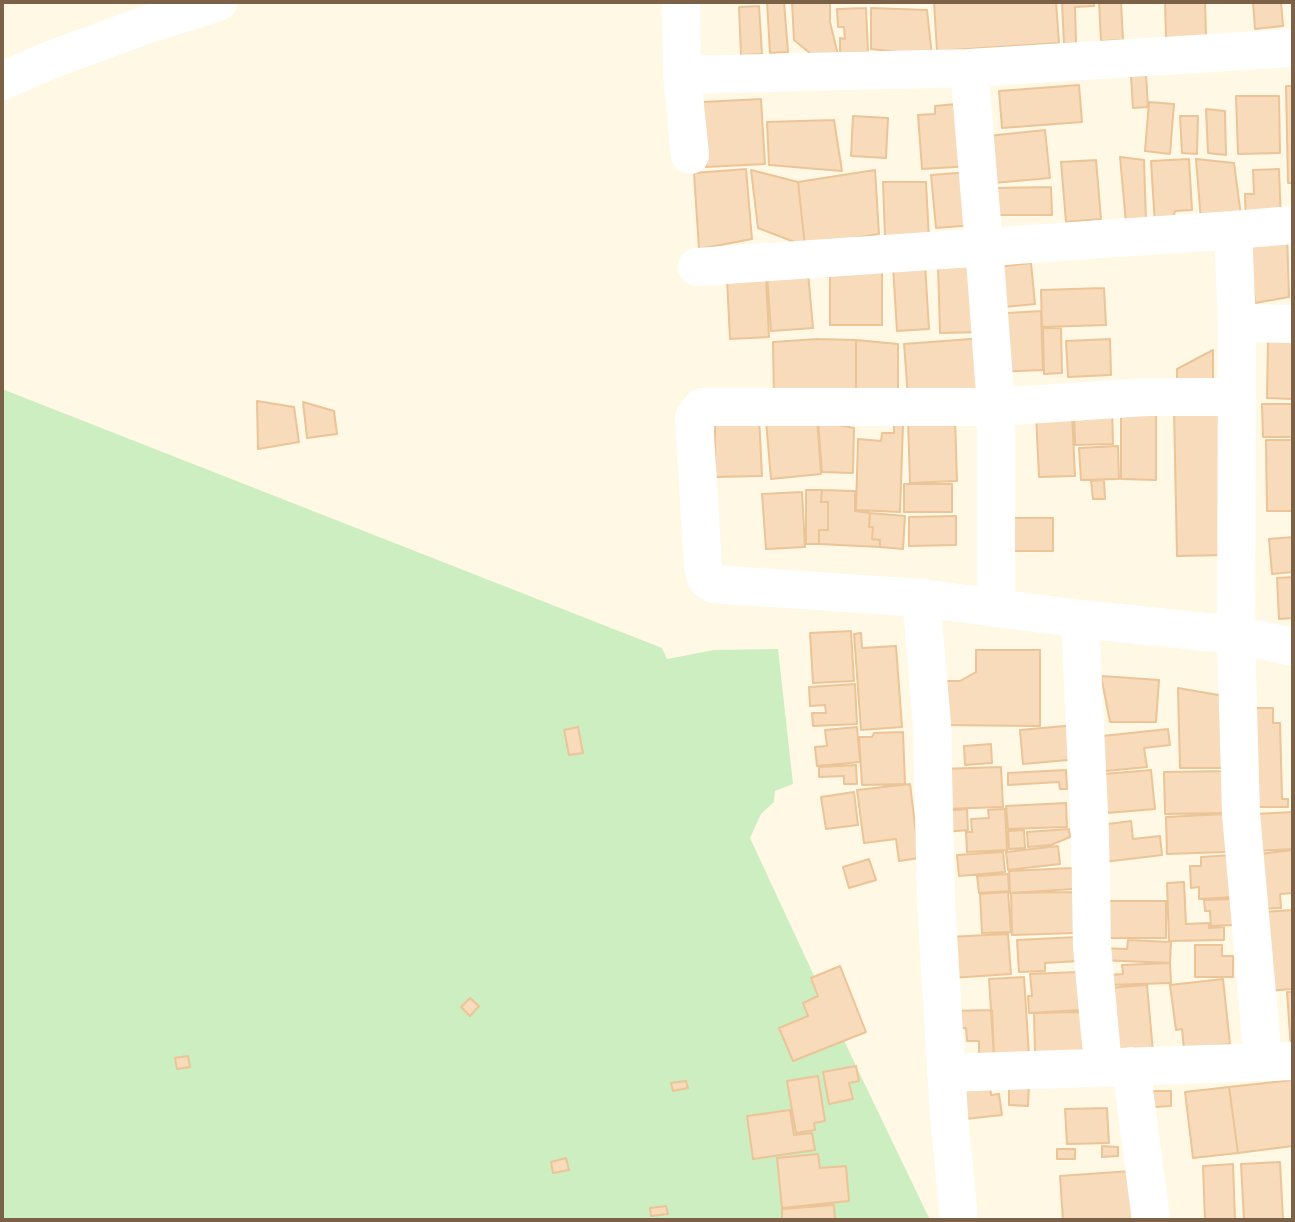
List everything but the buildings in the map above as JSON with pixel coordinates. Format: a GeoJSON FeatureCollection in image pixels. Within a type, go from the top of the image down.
{"type":"FeatureCollection","features":[{"type":"Feature","properties":{"kind":"street"},"geometry":{"type":"LineString","coordinates":[[2,81],[126,32],[218,2]]}},
{"type":"Feature","properties":{"kind":"street"},"geometry":{"type":"LineString","coordinates":[[681,2],[682,75],[690,155]]}},
{"type":"Feature","properties":{"kind":"street"},"geometry":{"type":"LineString","coordinates":[[682,75],[969,68],[1293,48]]}},
{"type":"Feature","properties":{"kind":"street"},"geometry":{"type":"LineString","coordinates":[[969,68],[996,407],[996,608]]}},
{"type":"Feature","properties":{"kind":"street"},"geometry":{"type":"LineString","coordinates":[[697,267],[1293,225]]}},
{"type":"Feature","properties":{"kind":"street"},"geometry":{"type":"LineString","coordinates":[[946,1073],[1278,1061],[1241,814],[1236,635],[1237,323],[1233,230]]}},
{"type":"Feature","properties":{"kind":"street"},"geometry":{"type":"LineString","coordinates":[[1237,323],[1293,324]]}},
{"type":"Feature","properties":{"kind":"street"},"geometry":{"type":"LineString","coordinates":[[1237,397],[1147,397],[996,407],[702,407],[694,418],[703,566],[706,578],[713,584],[921,598],[1080,620],[1236,635],[1293,648]]}},
{"type":"Feature","properties":{"kind":"street"},"geometry":{"type":"LineString","coordinates":[[921,598],[932,724],[936,902],[946,1073],[959,1220]]}},
{"type":"Feature","properties":{"kind":"street"},"geometry":{"type":"LineString","coordinates":[[1080,620],[1090,834],[1092,946],[1151,1220]]}},
{"type":"Feature","properties":{"kind":"green space"},"geometry":{"type":"Polygon","coordinates":[[[2,389],[662,648],[667,659],[714,650],[778,649],[793,784],[775,791],[774,802],[761,814],[750,838],[930,1220],[2,1220],[2,389]]]}}]}
